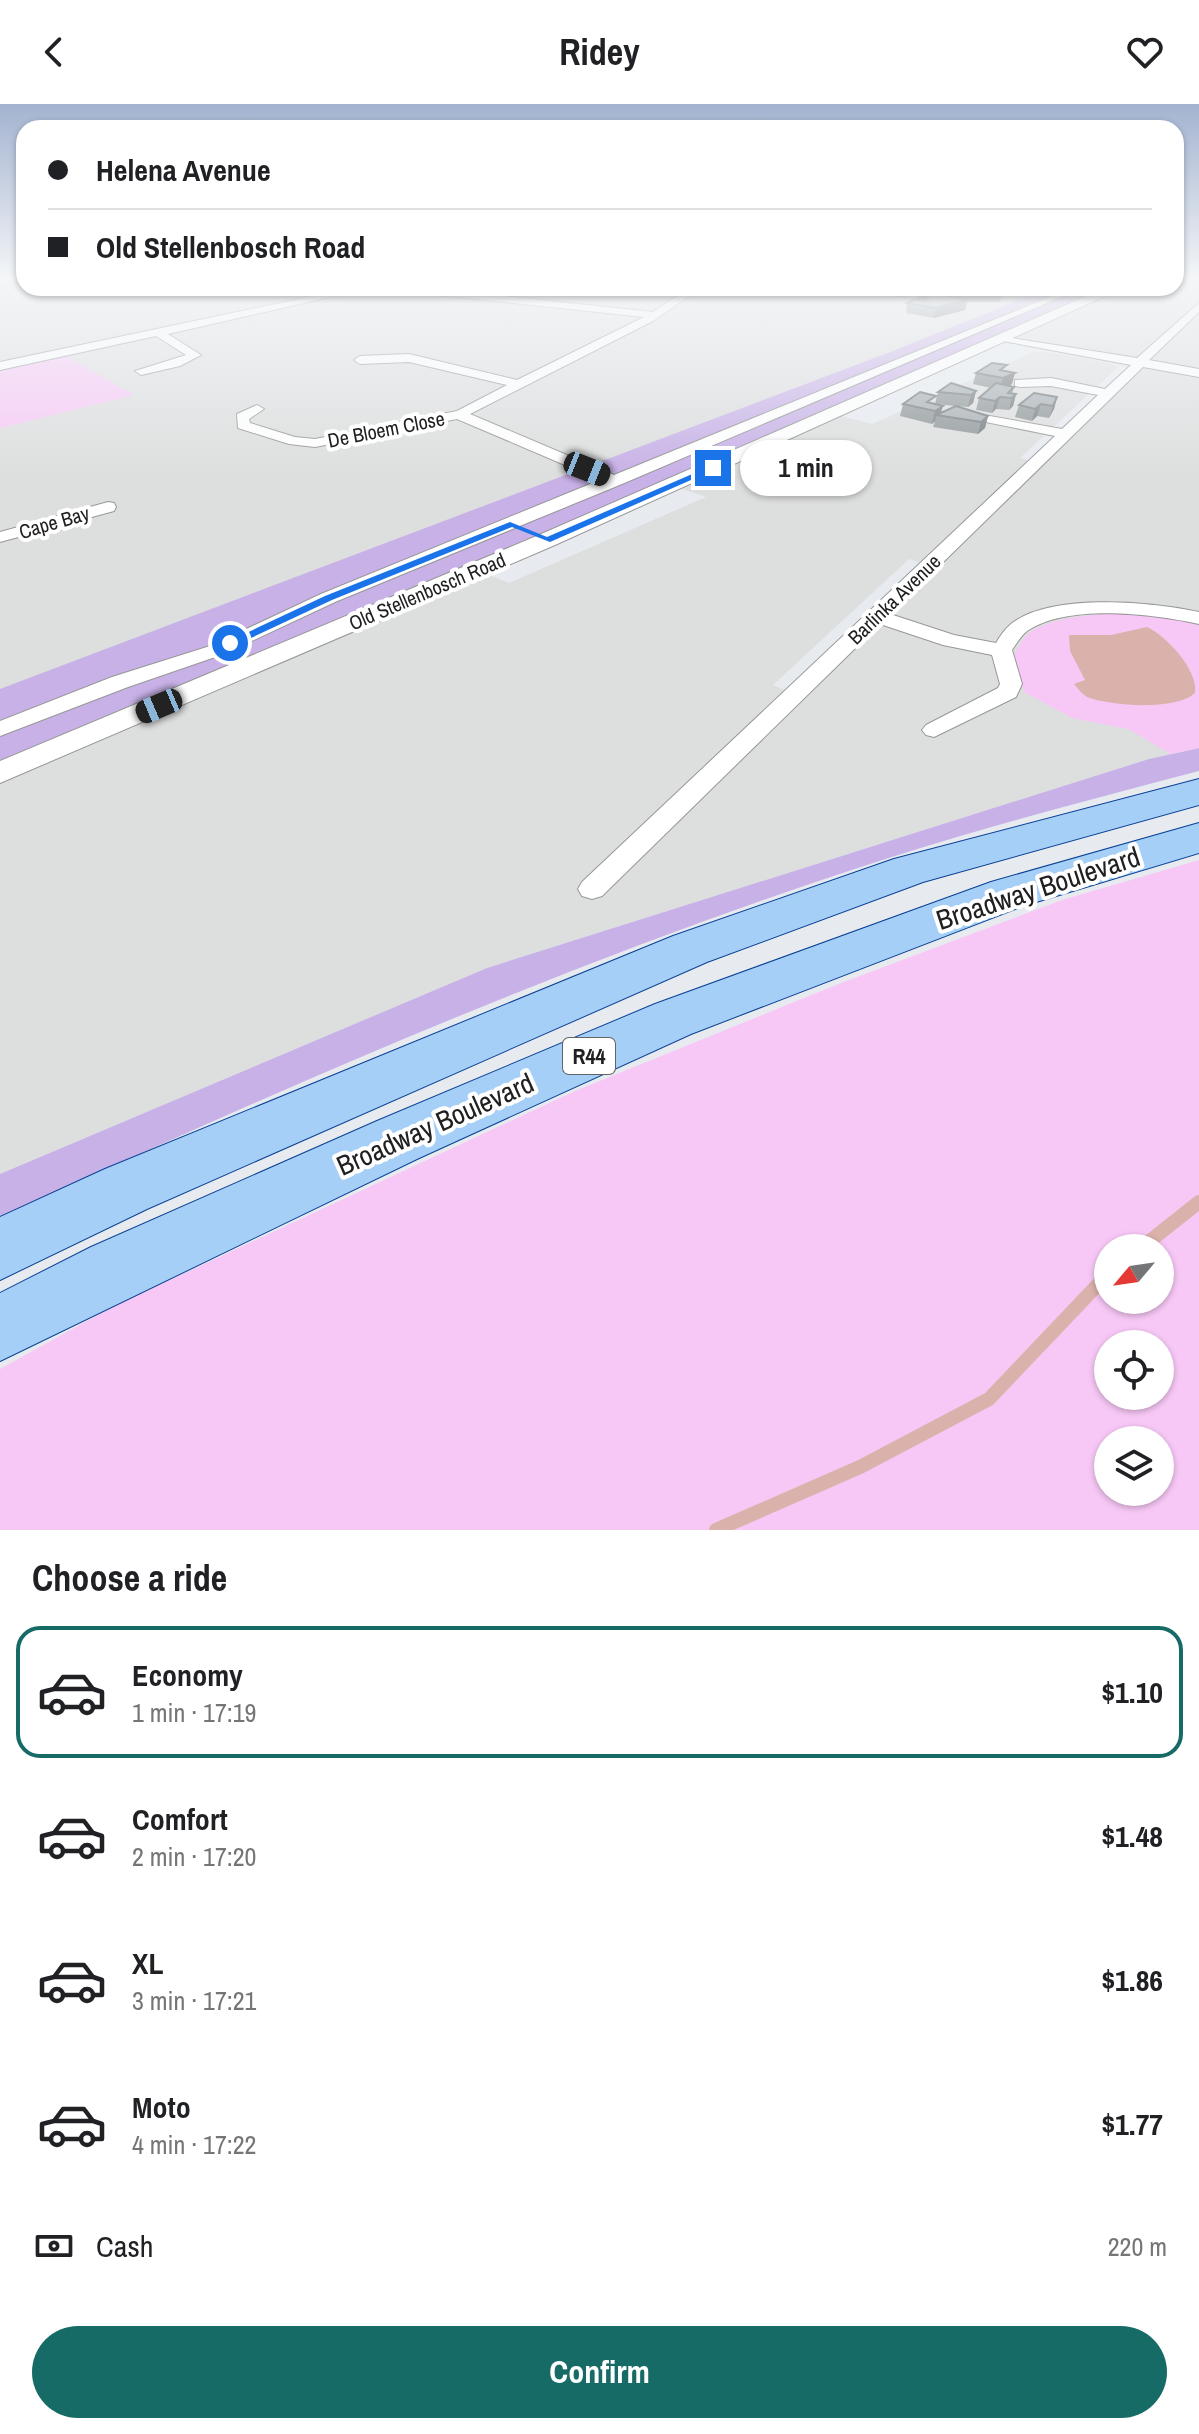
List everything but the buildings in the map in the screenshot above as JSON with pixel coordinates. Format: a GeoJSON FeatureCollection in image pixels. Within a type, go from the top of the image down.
{"type":"FeatureCollection","features":[{"type":"Feature","properties":{"kind":"main road","name":"Broadway Boulevard"},"geometry":{"type":"LineString","coordinates":[[0,1249],[140,1183],[690,949],[910,870],[1199,792]]}},
{"type":"Feature","properties":{"kind":"main road","name":"Broadway Boulevard"},"geometry":{"type":"LineString","coordinates":[[0,1328],[114,1270],[673,1019],[1007,894],[1199,838]]}},
{"type":"Feature","properties":{"kind":"street"},"geometry":{"type":"LineString","coordinates":[[0,366],[104,344]]}},
{"type":"Feature","properties":{"kind":"street"},"geometry":{"type":"LineString","coordinates":[[141,371],[195,355],[176,344]]}},
{"type":"Feature","properties":{"kind":"street"},"geometry":{"type":"LineString","coordinates":[[598,344],[466,409],[462,414],[469,421],[616,481]]}},
{"type":"Feature","properties":{"kind":"street"},"geometry":{"type":"LineString","coordinates":[[0,729],[120,682],[217,650],[328,598],[946,344]]}},
{"type":"Feature","properties":{"kind":"street","name":"Old Stellenbosch Road"},"geometry":{"type":"LineString","coordinates":[[0,773],[547,540],[991,344]]}},
{"type":"Feature","properties":{"kind":"street"},"geometry":{"type":"LineString","coordinates":[[1035,344],[1199,373]]}},
{"type":"Feature","properties":{"kind":"street","name":"Barlinka Avenue"},"geometry":{"type":"LineString","coordinates":[[592,889],[1160,344]]}},
{"type":"Feature","properties":{"kind":"street"},"geometry":{"type":"LineString","coordinates":[[360,360],[409,358],[518,384]]}},
{"type":"Feature","properties":{"kind":"street"},"geometry":{"type":"LineString","coordinates":[[1051,382],[1061,369]]}},
{"type":"Feature","properties":{"kind":"street"},"geometry":{"type":"LineString","coordinates":[[1020,383],[1051,382],[1107,393]]}},
{"type":"Feature","properties":{"kind":"street","name":"De Bloem Close"},"geometry":{"type":"LineString","coordinates":[[257,409],[242,417],[243,425],[307,443],[336,441],[462,414]]}},
{"type":"Feature","properties":{"kind":"street"},"geometry":{"type":"LineString","coordinates":[[961,413],[1064,434]]}},
{"type":"Feature","properties":{"kind":"street"},"geometry":{"type":"LineString","coordinates":[[698,446],[735,458]]}},
{"type":"Feature","properties":{"kind":"street","name":"Cape Bay"},"geometry":{"type":"LineString","coordinates":[[0,537],[108,507]]}},
{"type":"Feature","properties":{"kind":"street"},"geometry":{"type":"LineString","coordinates":[[513,524],[547,540]]}},
{"type":"Feature","properties":{"kind":"street"},"geometry":{"type":"LineString","coordinates":[[1001,650],[1024,625],[1062,613],[1144,607],[1199,618]]}},
{"type":"Feature","properties":{"kind":"street"},"geometry":{"type":"LineString","coordinates":[[875,616],[950,641],[1001,650]]}},
{"type":"Feature","properties":{"kind":"street"},"geometry":{"type":"LineString","coordinates":[[934,730],[1008,692],[1011,684],[1001,650]]}},
{"type":"Feature","properties":{"kind":"shaded area"},"geometry":{"type":"Polygon","coordinates":[[[0,344],[992,344],[833,414],[872,424],[1033,352],[1048,352],[1118,367],[1020,458],[1037,463],[1140,363],[1035,344],[1199,344],[1199,748],[1149,759],[487,968],[0,1174],[0,428],[133,395],[0,367],[0,344]],[[670,485],[476,570],[509,583],[706,497],[670,485]],[[909,559],[773,685],[797,695],[929,565],[909,559]]]}},
{"type":"Feature","properties":{"kind":"shaded area"},"geometry":{"type":"Polygon","coordinates":[[[911,344],[983,344],[518,545],[0,762],[0,689],[911,344]]]}},
{"type":"Feature","properties":{"kind":"shaded area"},"geometry":{"type":"Polygon","coordinates":[[[64,355],[134,395],[0,428],[0,369],[64,355]]]}},
{"type":"Feature","properties":{"kind":"shaded area"},"geometry":{"type":"Polygon","coordinates":[[[1141,612],[1199,623],[1199,748],[1171,754],[1128,729],[1072,718],[1024,692],[1014,655],[1028,634],[1038,627],[1066,619],[1141,612]]]}},
{"type":"Feature","properties":{"kind":"shaded area"},"geometry":{"type":"Polygon","coordinates":[[[1147,627],[1179,654],[1192,674],[1195,693],[1173,702],[1142,705],[1097,700],[1080,691],[1074,684],[1085,680],[1070,651],[1069,635],[1111,635],[1147,627]]]}},
{"type":"Feature","properties":{"kind":"shaded area"},"geometry":{"type":"Polygon","coordinates":[[[1199,748],[1199,771],[933,844],[667,935],[331,1070],[0,1218],[0,1174],[487,968],[1149,759],[1199,748]]]}},
{"type":"Feature","properties":{"kind":"shaded area"},"geometry":{"type":"Polygon","coordinates":[[[1199,860],[1199,1530],[0,1530],[0,1369],[112,1307],[575,1091],[841,983],[1062,900],[1199,860]]]}},
{"type":"Feature","properties":{"kind":"waterway"},"geometry":{"type":"LineString","coordinates":[[1159,1234],[1199,1202]]}},
{"type":"Feature","properties":{"kind":"waterway"},"geometry":{"type":"LineString","coordinates":[[716,1530],[860,1467],[989,1399],[1094,1289]]}},
{"type":"Feature","properties":{"kind":"route"},"geometry":{"type":"LineString","coordinates":[[230,643],[328,598],[513,524],[547,540],[713,468]]}}]}
